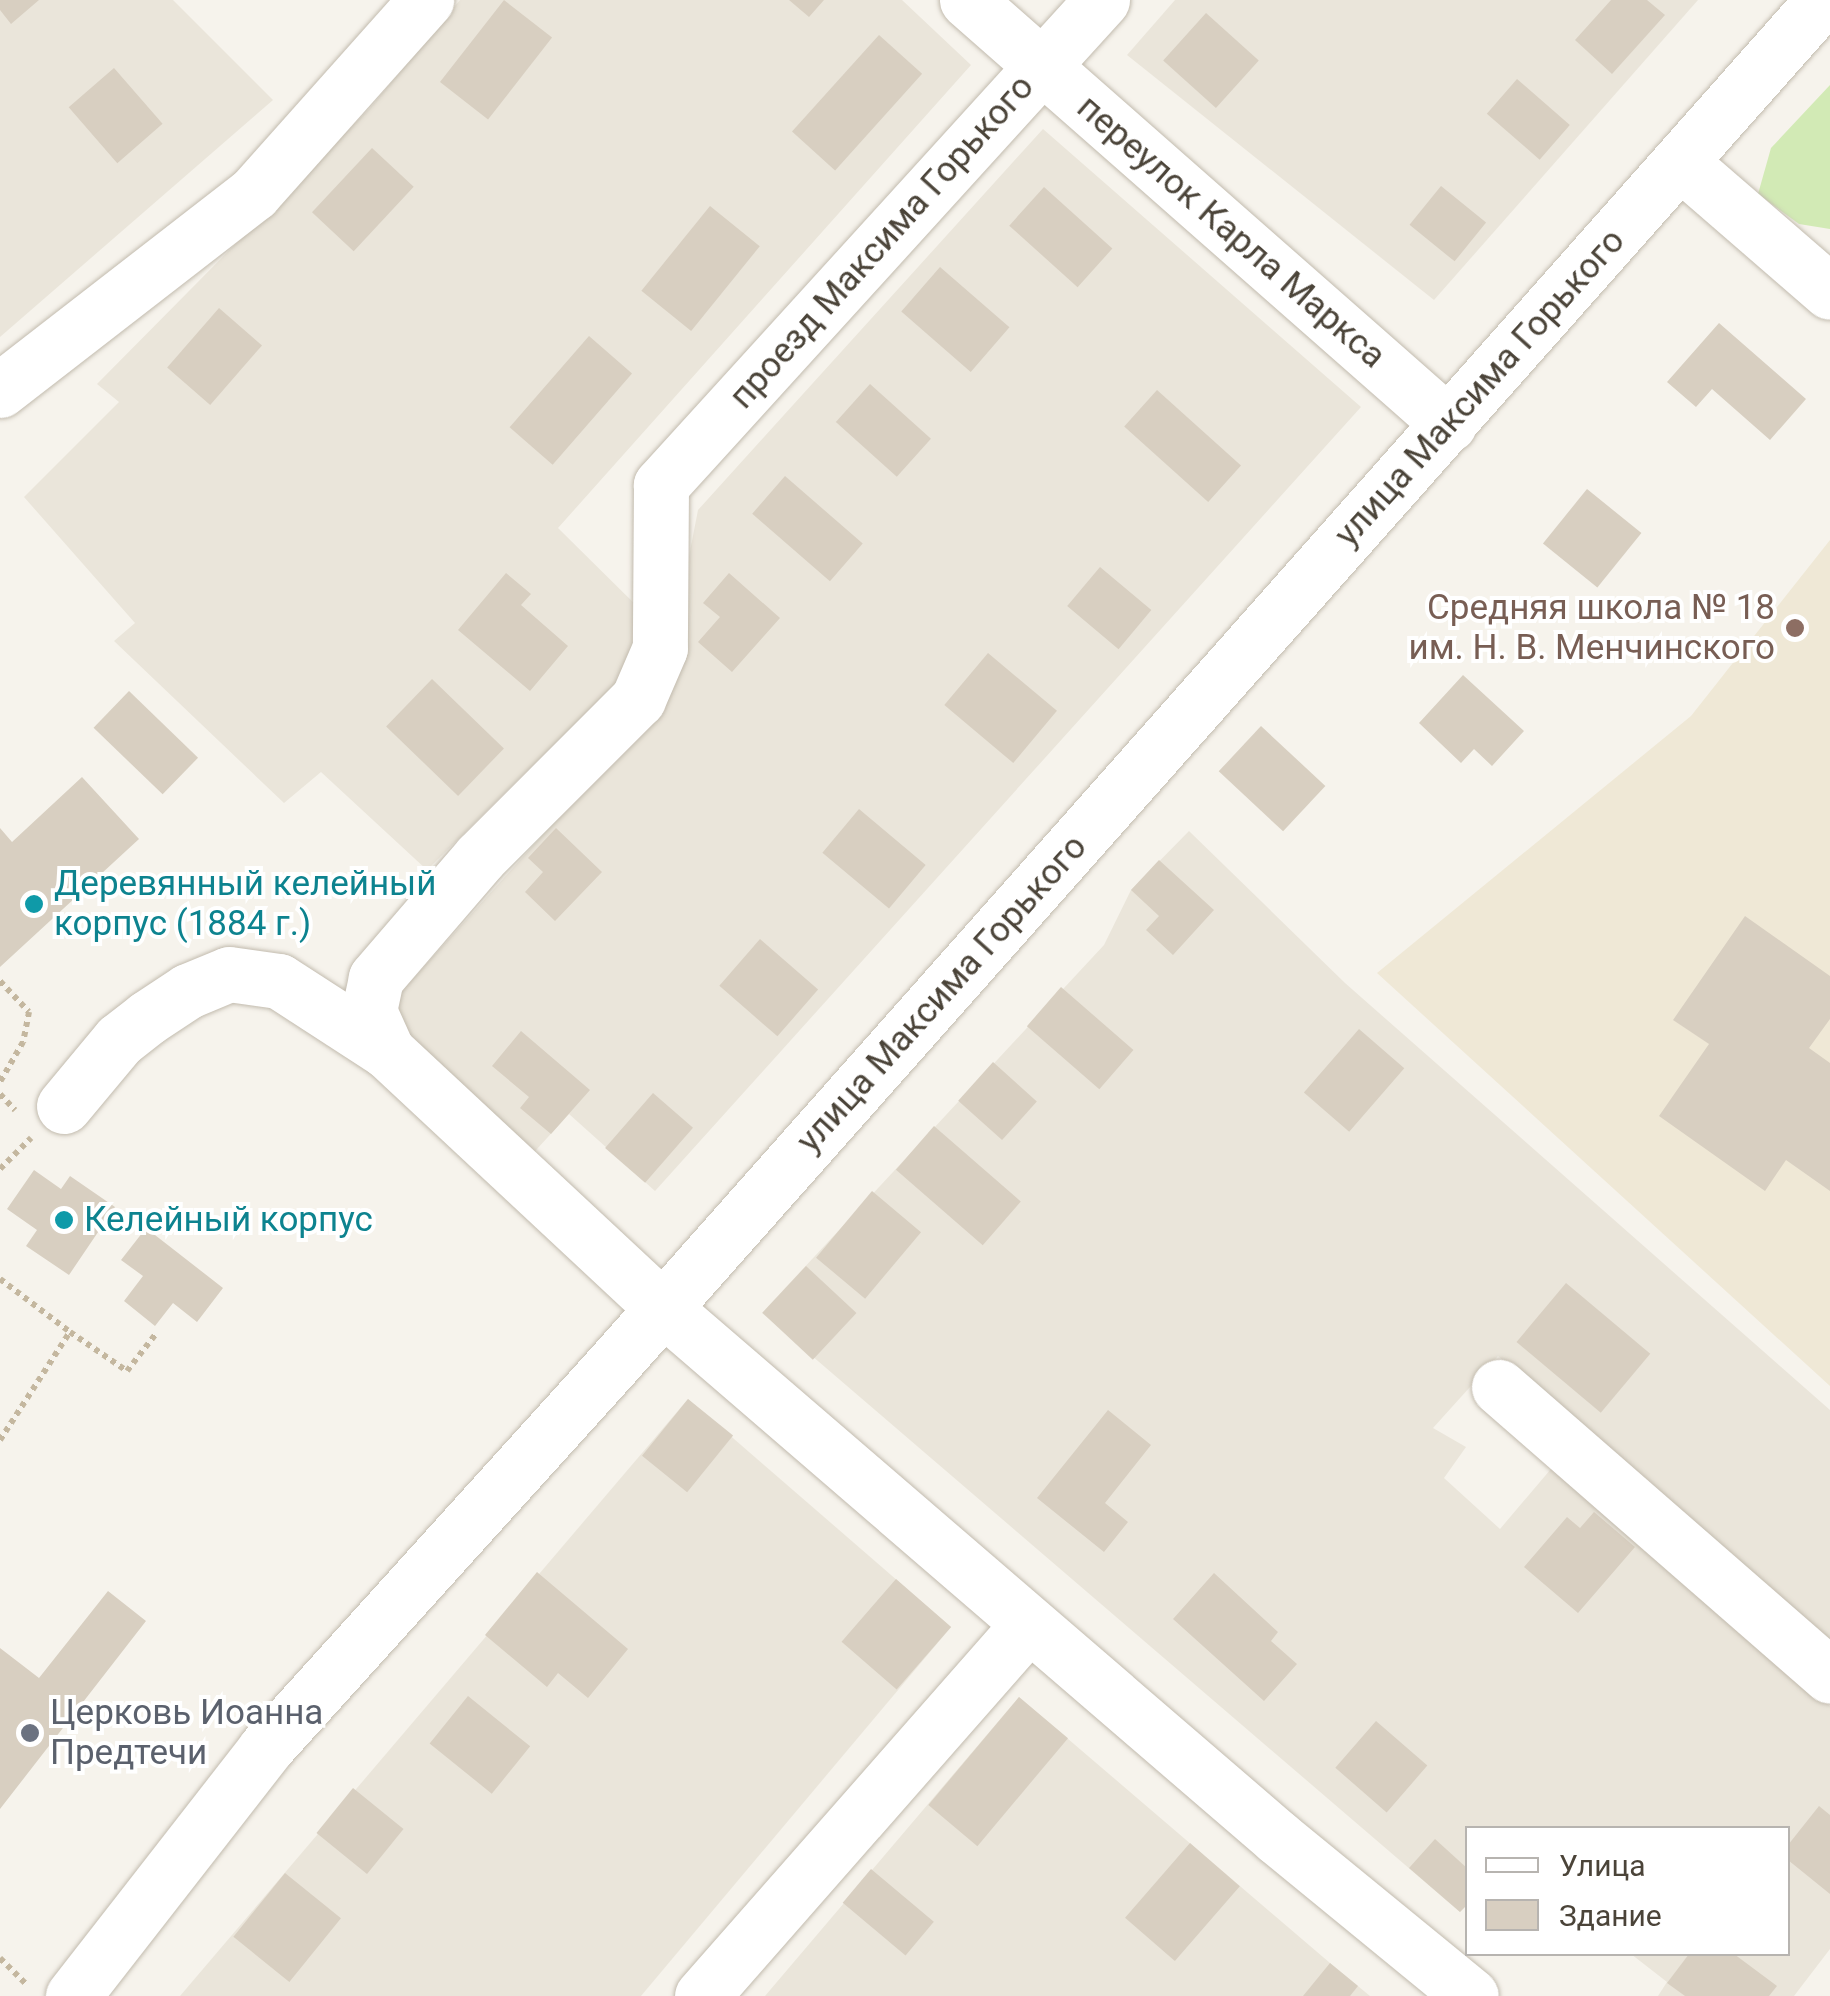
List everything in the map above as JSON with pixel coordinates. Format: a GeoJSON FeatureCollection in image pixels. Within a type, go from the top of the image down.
{"type":"FeatureCollection","features":[{"type":"Feature","properties":{"kind":"street"},"geometry":{"type":"LineString","coordinates":[[0,390],[254,193],[426,0]]}},
{"type":"Feature","properties":{"kind":"street","name":"переулок Карла Маркса"},"geometry":{"type":"LineString","coordinates":[[968,0],[1449,424]]}},
{"type":"Feature","properties":{"kind":"street","name":"проезд Максима Горького"},"geometry":{"type":"LineString","coordinates":[[387,1051],[369,1012],[376,978],[480,856],[638,699],[660,648],[657,554],[661,484],[1102,0]]}},
{"type":"Feature","properties":{"kind":"street","name":"улица Максима Горького"},"geometry":{"type":"LineString","coordinates":[[73,1996],[265,1750],[663,1308],[1823,0]]}},
{"type":"Feature","properties":{"kind":"street"},"geometry":{"type":"LineString","coordinates":[[1680,162],[1830,292]]}},
{"type":"Feature","properties":{"kind":"street"},"geometry":{"type":"LineString","coordinates":[[64,1106],[119,1040],[188,990],[229,974],[279,980],[387,1051],[663,1308],[1029,1624],[1472,1996]]}},
{"type":"Feature","properties":{"kind":"street"},"geometry":{"type":"LineString","coordinates":[[1499,1386],[1830,1676]]}},
{"type":"Feature","properties":{"kind":"street"},"geometry":{"type":"LineString","coordinates":[[702,1996],[1029,1624]]}},
{"type":"Feature","properties":{"kind":"path"},"geometry":{"type":"LineString","coordinates":[[0,981],[29,1012],[23,1042],[0,1082]]}},
{"type":"Feature","properties":{"kind":"path"},"geometry":{"type":"LineString","coordinates":[[0,1279],[127,1371],[155,1334]]}},
{"type":"Feature","properties":{"kind":"path"},"geometry":{"type":"LineString","coordinates":[[0,1440],[70,1332]]}},
{"type":"Feature","properties":{"kind":"path"},"geometry":{"type":"LineString","coordinates":[[0,1958],[38,1996]]}},
{"type":"Feature","properties":{"kind":"shaded area"},"geometry":{"type":"Polygon","coordinates":[[[0,0],[173,0],[273,100],[0,337],[0,0]]]}},
{"type":"Feature","properties":{"kind":"shaded area"},"geometry":{"type":"Polygon","coordinates":[[[460,0],[902,0],[971,65],[558,528],[648,617],[630,669],[427,870],[321,772],[284,803],[114,641],[135,623],[24,497],[119,402],[97,384],[370,108],[460,0]]]}},
{"type":"Feature","properties":{"kind":"shaded area"},"geometry":{"type":"Polygon","coordinates":[[[1175,0],[1698,0],[1434,300],[1127,55],[1175,0]]]}},
{"type":"Feature","properties":{"kind":"shaded area"},"geometry":{"type":"Polygon","coordinates":[[[1043,129],[1361,407],[655,1191],[569,1114],[526,1161],[393,1038],[393,1001],[640,727],[671,649],[698,510],[1043,129]]]}},
{"type":"Feature","properties":{"kind":"shaded area"},"geometry":{"type":"Polygon","coordinates":[[[1830,540],[1830,1386],[1377,973],[1691,716],[1830,540]]]}},
{"type":"Feature","properties":{"kind":"shaded area"},"geometry":{"type":"Polygon","coordinates":[[[1189,831],[1345,983],[1830,1410],[1830,1652],[1498,1356],[1433,1428],[1466,1447],[1444,1478],[1500,1529],[1556,1463],[1830,1706],[1830,1949],[1794,1996],[1658,1996],[1667,1982],[1634,1956],[1790,1956],[1790,1826],[1465,1826],[1465,1906],[1460,1912],[762,1313],[1104,945],[1131,890],[1189,831]]]}},
{"type":"Feature","properties":{"kind":"shaded area"},"geometry":{"type":"Polygon","coordinates":[[[688,1399],[951,1627],[641,1996],[180,1996],[688,1399]]]}},
{"type":"Feature","properties":{"kind":"shaded area"},"geometry":{"type":"Polygon","coordinates":[[[1019,1697],[1330,1963],[1370,1996],[765,1996],[1019,1697]]]}},
{"type":"Feature","properties":{"kind":"green space"},"geometry":{"type":"Polygon","coordinates":[[[1830,85],[1830,229],[1799,224],[1758,194],[1771,148],[1830,85]]]}},
{"type":"Feature","properties":{"kind":"building"},"geometry":{"type":"Polygon","coordinates":[[[0,0],[39,0],[11,24],[0,10],[0,0]]]}},
{"type":"Feature","properties":{"kind":"building"},"geometry":{"type":"Polygon","coordinates":[[[504,0],[552,38],[488,120],[440,82],[504,0]]]}},
{"type":"Feature","properties":{"kind":"building"},"geometry":{"type":"Polygon","coordinates":[[[789,0],[824,0],[809,17],[789,0]]]}},
{"type":"Feature","properties":{"kind":"building"},"geometry":{"type":"Polygon","coordinates":[[[1611,0],[1647,0],[1665,15],[1612,74],[1575,40],[1611,0]]]}},
{"type":"Feature","properties":{"kind":"building"},"geometry":{"type":"Polygon","coordinates":[[[1206,13],[1259,61],[1216,108],[1163,61],[1206,13]]]}},
{"type":"Feature","properties":{"kind":"building"},"geometry":{"type":"Polygon","coordinates":[[[879,35],[922,74],[835,170],[792,132],[879,35]]]}},
{"type":"Feature","properties":{"kind":"building"},"geometry":{"type":"Polygon","coordinates":[[[114,68],[163,124],[117,163],[69,107],[114,68]]]}},
{"type":"Feature","properties":{"kind":"building"},"geometry":{"type":"Polygon","coordinates":[[[1517,79],[1570,125],[1540,160],[1487,114],[1517,79]]]}},
{"type":"Feature","properties":{"kind":"building"},"geometry":{"type":"Polygon","coordinates":[[[372,148],[414,187],[354,251],[312,212],[372,148]]]}},
{"type":"Feature","properties":{"kind":"building"},"geometry":{"type":"Polygon","coordinates":[[[1441,186],[1486,223],[1455,261],[1410,225],[1441,186]]]}},
{"type":"Feature","properties":{"kind":"building"},"geometry":{"type":"Polygon","coordinates":[[[1044,187],[1112,249],[1078,287],[1009,226],[1044,187]]]}},
{"type":"Feature","properties":{"kind":"building"},"geometry":{"type":"Polygon","coordinates":[[[710,206],[760,246],[691,331],[641,291],[710,206]]]}},
{"type":"Feature","properties":{"kind":"building"},"geometry":{"type":"Polygon","coordinates":[[[940,267],[1009,327],[971,372],[901,312],[940,267]]]}},
{"type":"Feature","properties":{"kind":"building"},"geometry":{"type":"Polygon","coordinates":[[[219,308],[262,345],[210,405],[167,368],[219,308]]]}},
{"type":"Feature","properties":{"kind":"building"},"geometry":{"type":"Polygon","coordinates":[[[1719,323],[1806,399],[1770,440],[1712,389],[1696,407],[1667,382],[1719,323]]]}},
{"type":"Feature","properties":{"kind":"building"},"geometry":{"type":"Polygon","coordinates":[[[589,336],[632,373],[553,465],[510,427],[589,336]]]}},
{"type":"Feature","properties":{"kind":"building"},"geometry":{"type":"Polygon","coordinates":[[[870,384],[931,439],[897,477],[836,422],[870,384]]]}},
{"type":"Feature","properties":{"kind":"building"},"geometry":{"type":"Polygon","coordinates":[[[1157,390],[1241,466],[1208,502],[1124,426],[1157,390]]]}},
{"type":"Feature","properties":{"kind":"building"},"geometry":{"type":"Polygon","coordinates":[[[785,476],[863,544],[830,581],[752,514],[785,476]]]}},
{"type":"Feature","properties":{"kind":"building"},"geometry":{"type":"Polygon","coordinates":[[[1587,489],[1641,533],[1597,587],[1543,543],[1587,489]]]}},
{"type":"Feature","properties":{"kind":"building"},"geometry":{"type":"Polygon","coordinates":[[[1100,567],[1151,610],[1119,649],[1067,606],[1100,567]]]}},
{"type":"Feature","properties":{"kind":"building"},"geometry":{"type":"Polygon","coordinates":[[[506,573],[531,594],[521,605],[568,646],[530,691],[458,630],[506,573]]]}},
{"type":"Feature","properties":{"kind":"building"},"geometry":{"type":"Polygon","coordinates":[[[729,573],[780,618],[732,672],[698,642],[720,617],[703,603],[729,573]]]}},
{"type":"Feature","properties":{"kind":"building"},"geometry":{"type":"Polygon","coordinates":[[[988,653],[1057,711],[1013,763],[944,705],[988,653]]]}},
{"type":"Feature","properties":{"kind":"building"},"geometry":{"type":"Polygon","coordinates":[[[1463,675],[1524,731],[1492,766],[1474,749],[1461,763],[1419,723],[1463,675]]]}},
{"type":"Feature","properties":{"kind":"building"},"geometry":{"type":"Polygon","coordinates":[[[432,679],[504,748],[458,796],[386,726],[432,679]]]}},
{"type":"Feature","properties":{"kind":"building"},"geometry":{"type":"Polygon","coordinates":[[[129,691],[198,758],[163,794],[94,728],[129,691]]]}},
{"type":"Feature","properties":{"kind":"building"},"geometry":{"type":"Polygon","coordinates":[[[1261,726],[1325,786],[1283,831],[1219,771],[1261,726]]]}},
{"type":"Feature","properties":{"kind":"building","name":"Деревянный келейный корпус (1884 г.)"},"geometry":{"type":"Polygon","coordinates":[[[82,777],[139,839],[0,967],[0,828],[12,842],[82,777]]]}},
{"type":"Feature","properties":{"kind":"building"},"geometry":{"type":"Polygon","coordinates":[[[859,809],[926,865],[889,909],[822,853],[859,809]]]}},
{"type":"Feature","properties":{"kind":"building"},"geometry":{"type":"Polygon","coordinates":[[[556,828],[602,872],[555,921],[525,892],[543,872],[528,858],[556,828]]]}},
{"type":"Feature","properties":{"kind":"building"},"geometry":{"type":"Polygon","coordinates":[[[1159,860],[1214,910],[1173,955],[1146,930],[1159,916],[1131,890],[1159,860]]]}},
{"type":"Feature","properties":{"kind":"building"},"geometry":{"type":"Polygon","coordinates":[[[1745,916],[1830,976],[1830,1019],[1809,1048],[1830,1063],[1830,1191],[1786,1160],[1765,1191],[1659,1116],[1709,1044],[1673,1020],[1745,916]]]}},
{"type":"Feature","properties":{"kind":"building"},"geometry":{"type":"Polygon","coordinates":[[[760,939],[818,990],[777,1036],[719,986],[760,939]]]}},
{"type":"Feature","properties":{"kind":"building"},"geometry":{"type":"Polygon","coordinates":[[[1061,987],[1133,1050],[1099,1089],[1027,1026],[1061,987]]]}},
{"type":"Feature","properties":{"kind":"building"},"geometry":{"type":"Polygon","coordinates":[[[1359,1029],[1404,1068],[1349,1132],[1304,1092],[1359,1029]]]}},
{"type":"Feature","properties":{"kind":"building"},"geometry":{"type":"Polygon","coordinates":[[[521,1031],[590,1090],[551,1134],[520,1108],[529,1097],[492,1066],[521,1031]]]}},
{"type":"Feature","properties":{"kind":"building"},"geometry":{"type":"Polygon","coordinates":[[[993,1062],[1037,1101],[1002,1140],[958,1101],[993,1062]]]}},
{"type":"Feature","properties":{"kind":"building"},"geometry":{"type":"Polygon","coordinates":[[[653,1093],[693,1128],[645,1183],[605,1148],[653,1093]]]}},
{"type":"Feature","properties":{"kind":"building"},"geometry":{"type":"Polygon","coordinates":[[[934,1126],[1021,1201],[983,1245],[896,1170],[934,1126]]]}},
{"type":"Feature","properties":{"kind":"building","name":"Келейный корпус"},"geometry":{"type":"Polygon","coordinates":[[[34,1170],[61,1189],[70,1176],[115,1207],[69,1275],[26,1246],[37,1230],[7,1209],[34,1170]]]}},
{"type":"Feature","properties":{"kind":"building"},"geometry":{"type":"Polygon","coordinates":[[[872,1191],[921,1232],[865,1299],[816,1258],[872,1191]]]}},
{"type":"Feature","properties":{"kind":"building","name":"Келейный корпус"},"geometry":{"type":"Polygon","coordinates":[[[146,1228],[223,1288],[197,1322],[173,1303],[155,1326],[124,1301],[143,1276],[121,1260],[146,1228]]]}},
{"type":"Feature","properties":{"kind":"building"},"geometry":{"type":"Polygon","coordinates":[[[806,1266],[856,1313],[813,1360],[762,1313],[806,1266]]]}},
{"type":"Feature","properties":{"kind":"building"},"geometry":{"type":"Polygon","coordinates":[[[1566,1283],[1650,1354],[1601,1413],[1517,1342],[1566,1283]]]}},
{"type":"Feature","properties":{"kind":"building"},"geometry":{"type":"Polygon","coordinates":[[[688,1399],[733,1436],[687,1492],[642,1456],[688,1399]]]}},
{"type":"Feature","properties":{"kind":"building"},"geometry":{"type":"Polygon","coordinates":[[[1108,1410],[1151,1445],[1105,1503],[1128,1522],[1104,1552],[1037,1498],[1108,1410]]]}},
{"type":"Feature","properties":{"kind":"building"},"geometry":{"type":"Polygon","coordinates":[[[1594,1512],[1635,1547],[1578,1613],[1524,1567],[1567,1517],[1580,1528],[1594,1512]]]}},
{"type":"Feature","properties":{"kind":"building"},"geometry":{"type":"Polygon","coordinates":[[[537,1572],[628,1649],[588,1698],[558,1673],[547,1687],[485,1635],[537,1572]]]}},
{"type":"Feature","properties":{"kind":"building"},"geometry":{"type":"Polygon","coordinates":[[[1214,1573],[1278,1632],[1271,1641],[1297,1664],[1264,1701],[1173,1619],[1214,1573]]]}},
{"type":"Feature","properties":{"kind":"building"},"geometry":{"type":"Polygon","coordinates":[[[896,1579],[951,1627],[897,1690],[842,1642],[896,1579]]]}},
{"type":"Feature","properties":{"kind":"building","name":"Церковь Иоанна Предтечи"},"geometry":{"type":"Polygon","coordinates":[[[108,1591],[146,1621],[0,1809],[0,1648],[39,1678],[108,1591]]]}},
{"type":"Feature","properties":{"kind":"building"},"geometry":{"type":"Polygon","coordinates":[[[468,1696],[530,1746],[492,1794],[430,1743],[468,1696]]]}},
{"type":"Feature","properties":{"kind":"building"},"geometry":{"type":"Polygon","coordinates":[[[1019,1697],[1068,1738],[977,1846],[928,1805],[1019,1697]]]}},
{"type":"Feature","properties":{"kind":"building"},"geometry":{"type":"Polygon","coordinates":[[[1376,1721],[1427,1766],[1387,1812],[1335,1768],[1376,1721]]]}},
{"type":"Feature","properties":{"kind":"building"},"geometry":{"type":"Polygon","coordinates":[[[353,1788],[404,1829],[367,1874],[316,1833],[353,1788]]]}},
{"type":"Feature","properties":{"kind":"building"},"geometry":{"type":"Polygon","coordinates":[[[1819,1806],[1830,1815],[1830,1894],[1790,1862],[1790,1842],[1819,1806]]]}},
{"type":"Feature","properties":{"kind":"building"},"geometry":{"type":"Polygon","coordinates":[[[1435,1839],[1465,1866],[1465,1907],[1460,1912],[1409,1868],[1435,1839]]]}},
{"type":"Feature","properties":{"kind":"building"},"geometry":{"type":"Polygon","coordinates":[[[1190,1843],[1240,1886],[1175,1961],[1125,1918],[1190,1843]]]}},
{"type":"Feature","properties":{"kind":"building"},"geometry":{"type":"Polygon","coordinates":[[[871,1869],[934,1922],[906,1955],[843,1903],[871,1869]]]}},
{"type":"Feature","properties":{"kind":"building"},"geometry":{"type":"Polygon","coordinates":[[[285,1873],[341,1918],[289,1982],[233,1937],[285,1873]]]}},
{"type":"Feature","properties":{"kind":"building"},"geometry":{"type":"Polygon","coordinates":[[[1687,1956],[1737,1956],[1777,1986],[1769,1996],[1685,1996],[1667,1983],[1687,1956]]]}},
{"type":"Feature","properties":{"kind":"building"},"geometry":{"type":"Polygon","coordinates":[[[1330,1963],[1358,1986],[1350,1996],[1303,1996],[1330,1963]]]}},
{"type":"Feature","properties":{"kind":"place","name":"Средняя школа № 18 им. Н. В. Менчинского"},"geometry":{"type":"Point","coordinates":[1795,628]}},
{"type":"Feature","properties":{"kind":"place","name":"Деревянный келейный корпус (1884 г.)"},"geometry":{"type":"Point","coordinates":[34,904]}},
{"type":"Feature","properties":{"kind":"place","name":"Келейный корпус"},"geometry":{"type":"Point","coordinates":[64,1220]}},
{"type":"Feature","properties":{"kind":"place","name":"Церковь Иоанна Предтечи"},"geometry":{"type":"Point","coordinates":[30,1733]}}]}
